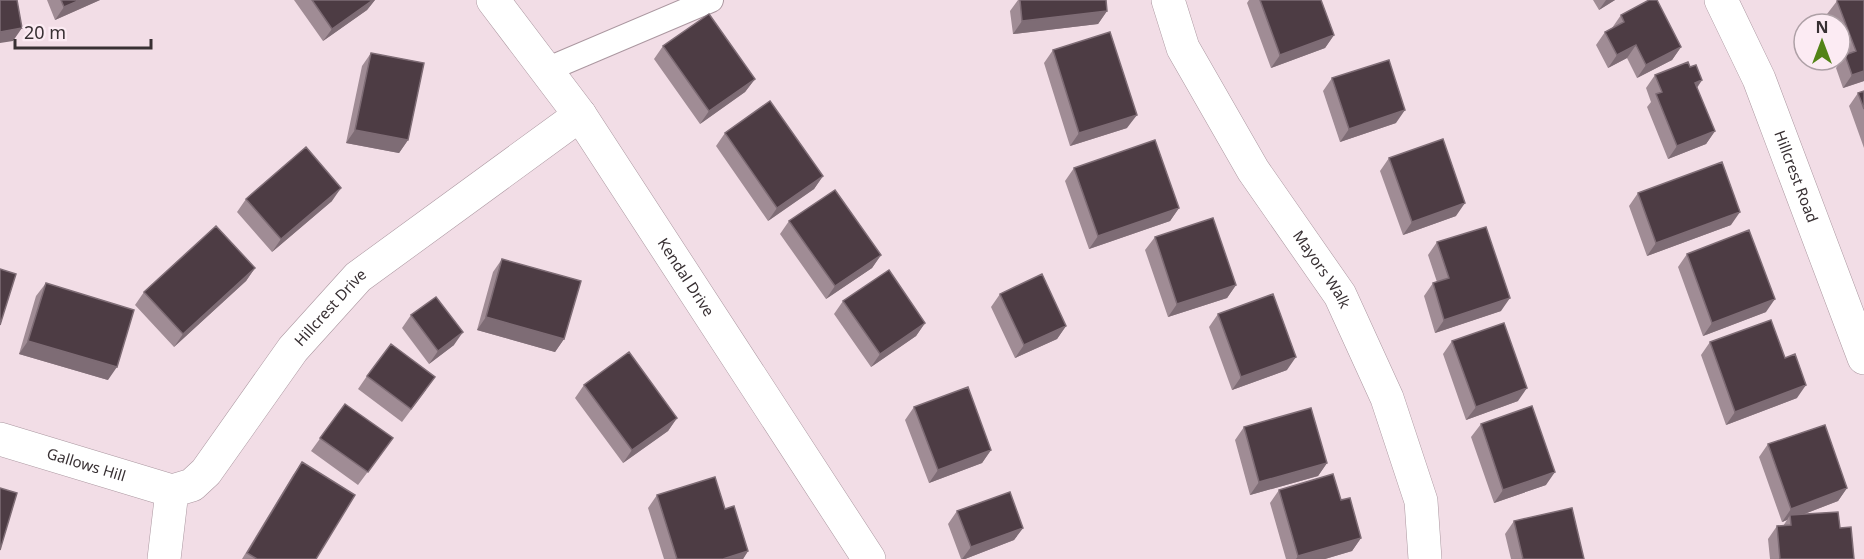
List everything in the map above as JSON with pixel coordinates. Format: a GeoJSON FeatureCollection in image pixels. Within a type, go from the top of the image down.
{"type":"FeatureCollection","features":[{"type":"Feature","properties":{"kind":"street","name":"Kendal Drive"},"geometry":{"type":"LineString","coordinates":[[493,0],[579,115],[869,559]]}},
{"type":"Feature","properties":{"kind":"street","name":"Mayors Walk"},"geometry":{"type":"LineString","coordinates":[[1168,0],[1183,48],[1248,160],[1340,295],[1387,398],[1421,501],[1425,559]]}},
{"type":"Feature","properties":{"kind":"street","name":"Hillcrest Road"},"geometry":{"type":"LineString","coordinates":[[1721,0],[1759,79],[1864,358]]}},
{"type":"Feature","properties":{"kind":"street","name":"Hillcrest Drive"},"geometry":{"type":"LineString","coordinates":[[172,491],[192,484],[206,472],[293,349],[358,277],[579,115]]}},
{"type":"Feature","properties":{"kind":"street","name":"Gallows Hill"},"geometry":{"type":"LineString","coordinates":[[0,439],[172,491]]}},
{"type":"Feature","properties":{"kind":"street"},"geometry":{"type":"LineString","coordinates":[[164,559],[172,491]]}},
{"type":"Feature","properties":{"kind":"lane"},"geometry":{"type":"LineString","coordinates":[[546,70],[711,0]]}},
{"type":"Feature","properties":{"kind":"building"},"geometry":{"type":"Polygon","coordinates":[[[0,0],[17,0],[22,28],[0,32],[0,0]]]}},
{"type":"Feature","properties":{"kind":"building"},"geometry":{"type":"Polygon","coordinates":[[[61,0],[80,0],[64,7],[61,0]]]}},
{"type":"Feature","properties":{"kind":"building"},"geometry":{"type":"Polygon","coordinates":[[[312,0],[373,0],[332,29],[312,0]]]}},
{"type":"Feature","properties":{"kind":"building"},"geometry":{"type":"Polygon","coordinates":[[[1020,0],[1106,0],[1107,11],[1022,21],[1020,0]]]}},
{"type":"Feature","properties":{"kind":"building"},"geometry":{"type":"Polygon","coordinates":[[[1260,0],[1321,0],[1334,35],[1280,55],[1260,0]]]}},
{"type":"Feature","properties":{"kind":"building"},"geometry":{"type":"Polygon","coordinates":[[[1649,0],[1657,0],[1681,47],[1646,65],[1636,45],[1617,55],[1605,32],[1624,22],[1621,15],[1649,0]]]}},
{"type":"Feature","properties":{"kind":"building"},"geometry":{"type":"Polygon","coordinates":[[[1864,0],[1864,71],[1852,75],[1852,52],[1856,51],[1852,40],[1852,12],[1841,12],[1837,1],[1864,0]]]}},
{"type":"Feature","properties":{"kind":"building"},"geometry":{"type":"Polygon","coordinates":[[[709,14],[755,79],[709,111],[663,46],[709,14]]]}},
{"type":"Feature","properties":{"kind":"building"},"geometry":{"type":"Polygon","coordinates":[[[1110,32],[1137,115],[1079,133],[1053,50],[1110,32]]]}},
{"type":"Feature","properties":{"kind":"building"},"geometry":{"type":"Polygon","coordinates":[[[371,53],[424,63],[408,140],[355,130],[371,53]]]}},
{"type":"Feature","properties":{"kind":"building"},"geometry":{"type":"Polygon","coordinates":[[[1389,60],[1405,110],[1349,129],[1332,78],[1389,60]]]}},
{"type":"Feature","properties":{"kind":"building"},"geometry":{"type":"Polygon","coordinates":[[[1688,62],[1690,67],[1696,65],[1702,80],[1695,83],[1715,131],[1677,146],[1656,94],[1662,92],[1655,75],[1688,62]]]}},
{"type":"Feature","properties":{"kind":"building"},"geometry":{"type":"Polygon","coordinates":[[[1864,91],[1864,109],[1858,93],[1864,91]]]}},
{"type":"Feature","properties":{"kind":"building"},"geometry":{"type":"Polygon","coordinates":[[[770,101],[823,176],[777,208],[725,133],[770,101]]]}},
{"type":"Feature","properties":{"kind":"building"},"geometry":{"type":"Polygon","coordinates":[[[1443,139],[1465,203],[1412,222],[1389,158],[1443,139]]]}},
{"type":"Feature","properties":{"kind":"building"},"geometry":{"type":"Polygon","coordinates":[[[1155,140],[1179,208],[1098,236],[1074,168],[1155,140]]]}},
{"type":"Feature","properties":{"kind":"building"},"geometry":{"type":"Polygon","coordinates":[[[306,147],[341,188],[281,239],[246,199],[306,147]]]}},
{"type":"Feature","properties":{"kind":"building"},"geometry":{"type":"Polygon","coordinates":[[[1722,162],[1740,212],[1656,243],[1638,193],[1722,162]]]}},
{"type":"Feature","properties":{"kind":"building"},"geometry":{"type":"Polygon","coordinates":[[[835,190],[881,255],[835,286],[789,221],[835,190]]]}},
{"type":"Feature","properties":{"kind":"building"},"geometry":{"type":"Polygon","coordinates":[[[1213,218],[1236,285],[1177,304],[1155,237],[1213,218]]]}},
{"type":"Feature","properties":{"kind":"building"},"geometry":{"type":"Polygon","coordinates":[[[216,226],[255,268],[183,334],[144,292],[216,226]]]}},
{"type":"Feature","properties":{"kind":"building"},"geometry":{"type":"Polygon","coordinates":[[[1486,227],[1510,298],[1444,320],[1433,283],[1449,278],[1437,242],[1486,227]]]}},
{"type":"Feature","properties":{"kind":"building"},"geometry":{"type":"Polygon","coordinates":[[[1749,230],[1775,299],[1712,323],[1687,254],[1749,230]]]}},
{"type":"Feature","properties":{"kind":"building"},"geometry":{"type":"Polygon","coordinates":[[[502,259],[581,281],[564,339],[486,317],[502,259]]]}},
{"type":"Feature","properties":{"kind":"building"},"geometry":{"type":"Polygon","coordinates":[[[0,269],[16,274],[0,325],[0,269]]]}},
{"type":"Feature","properties":{"kind":"building"},"geometry":{"type":"Polygon","coordinates":[[[889,270],[925,323],[880,354],[843,301],[889,270]]]}},
{"type":"Feature","properties":{"kind":"building"},"geometry":{"type":"Polygon","coordinates":[[[1042,274],[1066,326],[1024,345],[1000,294],[1042,274]]]}},
{"type":"Feature","properties":{"kind":"building"},"geometry":{"type":"Polygon","coordinates":[[[46,283],[134,310],[117,367],[28,341],[46,283]]]}},
{"type":"Feature","properties":{"kind":"building"},"geometry":{"type":"Polygon","coordinates":[[[1273,294],[1296,357],[1241,377],[1218,314],[1273,294]]]}},
{"type":"Feature","properties":{"kind":"building"},"geometry":{"type":"Polygon","coordinates":[[[436,297],[463,332],[438,351],[411,315],[436,297]]]}},
{"type":"Feature","properties":{"kind":"building"},"geometry":{"type":"Polygon","coordinates":[[[1771,320],[1785,358],[1795,354],[1806,385],[1735,412],[1710,342],[1771,320]]]}},
{"type":"Feature","properties":{"kind":"building"},"geometry":{"type":"Polygon","coordinates":[[[1504,323],[1527,388],[1476,407],[1452,341],[1504,323]]]}},
{"type":"Feature","properties":{"kind":"building"},"geometry":{"type":"Polygon","coordinates":[[[391,344],[435,377],[411,409],[367,376],[391,344]]]}},
{"type":"Feature","properties":{"kind":"building"},"geometry":{"type":"Polygon","coordinates":[[[629,352],[677,418],[632,450],[584,385],[629,352]]]}},
{"type":"Feature","properties":{"kind":"building"},"geometry":{"type":"Polygon","coordinates":[[[968,387],[991,450],[938,470],[914,407],[968,387]]]}},
{"type":"Feature","properties":{"kind":"building"},"geometry":{"type":"Polygon","coordinates":[[[345,404],[393,438],[368,472],[320,438],[345,404]]]}},
{"type":"Feature","properties":{"kind":"building"},"geometry":{"type":"Polygon","coordinates":[[[1532,406],[1555,472],[1503,490],[1481,424],[1532,406]]]}},
{"type":"Feature","properties":{"kind":"building"},"geometry":{"type":"Polygon","coordinates":[[[1311,408],[1327,463],[1259,482],[1244,427],[1311,408]]]}},
{"type":"Feature","properties":{"kind":"building"},"geometry":{"type":"Polygon","coordinates":[[[1825,425],[1847,488],[1791,509],[1768,444],[1825,425]]]}},
{"type":"Feature","properties":{"kind":"building"},"geometry":{"type":"Polygon","coordinates":[[[302,462],[355,495],[316,559],[257,559],[247,553],[302,462]]]}},
{"type":"Feature","properties":{"kind":"building"},"geometry":{"type":"Polygon","coordinates":[[[1333,474],[1341,500],[1350,498],[1361,538],[1298,556],[1279,490],[1333,474]]]}},
{"type":"Feature","properties":{"kind":"building"},"geometry":{"type":"Polygon","coordinates":[[[715,477],[725,509],[734,506],[748,551],[723,559],[677,559],[657,495],[715,477]]]}},
{"type":"Feature","properties":{"kind":"building"},"geometry":{"type":"Polygon","coordinates":[[[0,488],[17,493],[0,550],[0,488]]]}},
{"type":"Feature","properties":{"kind":"building"},"geometry":{"type":"Polygon","coordinates":[[[1010,492],[1023,528],[971,547],[957,511],[1010,492]]]}},
{"type":"Feature","properties":{"kind":"building"},"geometry":{"type":"Polygon","coordinates":[[[1572,508],[1584,559],[1523,559],[1514,521],[1572,508]]]}},
{"type":"Feature","properties":{"kind":"building"},"geometry":{"type":"Polygon","coordinates":[[[1838,512],[1840,528],[1851,527],[1854,559],[1780,559],[1777,526],[1791,525],[1790,515],[1838,512]]]}}]}
